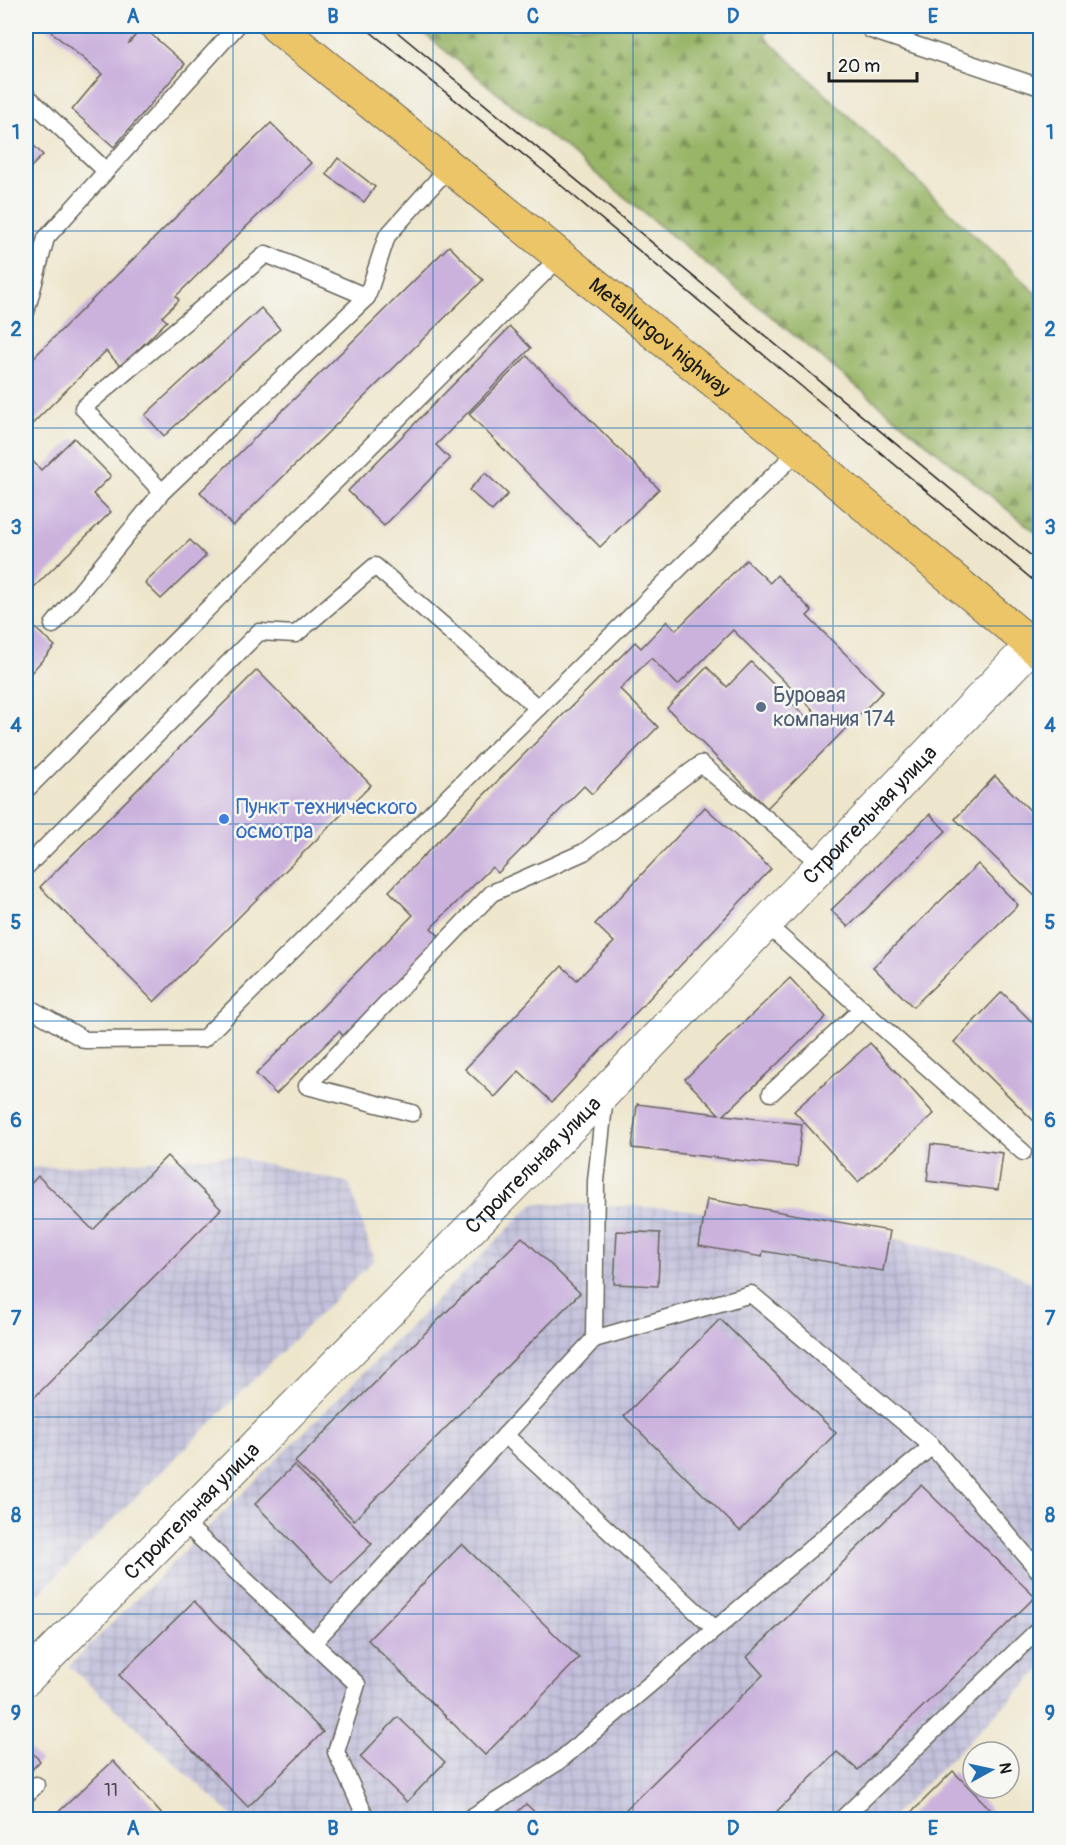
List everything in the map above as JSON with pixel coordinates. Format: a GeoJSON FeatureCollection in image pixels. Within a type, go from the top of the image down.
{"type":"FeatureCollection","features":[{"type":"Feature","properties":{"kind":"main road","name":"Metallurgov highway"},"geometry":{"type":"LineString","coordinates":[[276,26],[799,450],[1036,649]]}},
{"type":"Feature","properties":{"kind":"street","name":"Строительная улица"},"geometry":{"type":"LineString","coordinates":[[26,1679],[605,1092],[822,865],[1036,649]]}},
{"type":"Feature","properties":{"kind":"lane"},"geometry":{"type":"LineString","coordinates":[[26,312],[46,238],[237,26]]}},
{"type":"Feature","properties":{"kind":"lane"},"geometry":{"type":"LineString","coordinates":[[867,26],[871,30],[1041,87]]}},
{"type":"Feature","properties":{"kind":"lane"},"geometry":{"type":"LineString","coordinates":[[26,95],[106,171]]}},
{"type":"Feature","properties":{"kind":"lane"},"geometry":{"type":"LineString","coordinates":[[53,625],[162,492],[367,297],[387,236],[449,167]]}},
{"type":"Feature","properties":{"kind":"lane"},"geometry":{"type":"LineString","coordinates":[[162,492],[83,408],[266,254],[367,297]]}},
{"type":"Feature","properties":{"kind":"lane"},"geometry":{"type":"LineString","coordinates":[[26,790],[560,256]]}},
{"type":"Feature","properties":{"kind":"lane"},"geometry":{"type":"LineString","coordinates":[[26,1006],[85,1040],[203,1040],[799,450]]}},
{"type":"Feature","properties":{"kind":"lane"},"geometry":{"type":"LineString","coordinates":[[26,867],[259,632],[296,634],[375,566],[538,708]]}},
{"type":"Feature","properties":{"kind":"lane"},"geometry":{"type":"LineString","coordinates":[[411,1113],[307,1086],[492,893],[584,852],[701,764],[822,865]]}},
{"type":"Feature","properties":{"kind":"lane"},"geometry":{"type":"LineString","coordinates":[[766,924],[1023,1152]]}},
{"type":"Feature","properties":{"kind":"lane"},"geometry":{"type":"LineString","coordinates":[[771,1093],[862,1009]]}},
{"type":"Feature","properties":{"kind":"lane"},"geometry":{"type":"LineString","coordinates":[[594,1339],[596,1181],[605,1092]]}},
{"type":"Feature","properties":{"kind":"lane"},"geometry":{"type":"LineString","coordinates":[[313,1643],[594,1339],[751,1294],[932,1446],[1041,1572]]}},
{"type":"Feature","properties":{"kind":"lane"},"geometry":{"type":"LineString","coordinates":[[505,1435],[715,1629]]}},
{"type":"Feature","properties":{"kind":"lane"},"geometry":{"type":"LineString","coordinates":[[467,1820],[558,1762],[932,1446]]}},
{"type":"Feature","properties":{"kind":"lane"},"geometry":{"type":"LineString","coordinates":[[182,1521],[357,1684],[336,1752],[367,1820]]}},
{"type":"Feature","properties":{"kind":"lane"},"geometry":{"type":"LineString","coordinates":[[841,1820],[1041,1628]]}},
{"type":"Feature","properties":{"kind":"shaded area"},"geometry":{"type":"Polygon","coordinates":[[[231,1156],[349,1183],[374,1260],[26,1607],[26,1168],[231,1156]]]}},
{"type":"Feature","properties":{"kind":"shaded area"},"geometry":{"type":"Polygon","coordinates":[[[534,1203],[674,1208],[895,1239],[1001,1265],[1040,1289],[1040,1670],[970,1740],[961,1740],[961,1748],[890,1819],[236,1819],[69,1666],[534,1203]]]}},
{"type":"Feature","properties":{"kind":"green space"},"geometry":{"type":"Polygon","coordinates":[[[415,26],[769,26],[765,37],[1040,297],[1040,536],[415,26]]]}},
{"type":"Feature","properties":{"kind":"building"},"geometry":{"type":"Polygon","coordinates":[[[44,26],[129,26],[137,33],[128,44],[143,27],[185,64],[114,147],[72,110],[102,74],[44,26]]]}},
{"type":"Feature","properties":{"kind":"building"},"geometry":{"type":"Polygon","coordinates":[[[271,123],[311,163],[176,296],[179,300],[162,317],[167,321],[121,367],[106,351],[26,430],[26,365],[271,123]]]}},
{"type":"Feature","properties":{"kind":"building"},"geometry":{"type":"Polygon","coordinates":[[[26,138],[43,155],[26,172],[26,138]]]}},
{"type":"Feature","properties":{"kind":"building"},"geometry":{"type":"Polygon","coordinates":[[[338,158],[375,187],[364,202],[326,174],[338,158]]]}},
{"type":"Feature","properties":{"kind":"building"},"geometry":{"type":"Polygon","coordinates":[[[449,246],[483,280],[233,526],[200,492],[449,246]]]}},
{"type":"Feature","properties":{"kind":"building"},"geometry":{"type":"Polygon","coordinates":[[[261,308],[280,329],[164,436],[145,415],[261,308]]]}},
{"type":"Feature","properties":{"kind":"building"},"geometry":{"type":"Polygon","coordinates":[[[510,327],[531,348],[436,445],[450,459],[384,526],[348,491],[510,327]]]}},
{"type":"Feature","properties":{"kind":"building"},"geometry":{"type":"Polygon","coordinates":[[[527,356],[659,489],[600,547],[469,414],[527,356]]]}},
{"type":"Feature","properties":{"kind":"building"},"geometry":{"type":"Polygon","coordinates":[[[74,438],[111,476],[93,494],[111,512],[33,588],[26,580],[26,454],[41,470],[74,438]]]}},
{"type":"Feature","properties":{"kind":"building"},"geometry":{"type":"Polygon","coordinates":[[[485,473],[508,494],[492,511],[469,490],[485,473]]]}},
{"type":"Feature","properties":{"kind":"building"},"geometry":{"type":"Polygon","coordinates":[[[190,540],[206,556],[161,599],[145,583],[190,540]]]}},
{"type":"Feature","properties":{"kind":"building"},"geometry":{"type":"Polygon","coordinates":[[[746,560],[770,583],[777,575],[812,611],[807,616],[883,691],[767,808],[667,708],[707,667],[727,687],[751,662],[808,719],[815,712],[733,630],[678,685],[651,658],[620,689],[658,727],[592,794],[584,786],[498,873],[492,867],[431,928],[441,938],[344,1037],[339,1031],[276,1094],[256,1074],[413,915],[389,891],[635,642],[641,648],[667,621],[676,630],[746,560]]]}},
{"type":"Feature","properties":{"kind":"building"},"geometry":{"type":"Polygon","coordinates":[[[26,620],[55,646],[29,675],[26,672],[26,620]]]}},
{"type":"Feature","properties":{"kind":"building"},"geometry":{"type":"Polygon","coordinates":[[[257,670],[371,785],[154,1002],[40,887],[257,670]]]}},
{"type":"Feature","properties":{"kind":"building"},"geometry":{"type":"Polygon","coordinates":[[[995,776],[1040,820],[1040,901],[955,819],[995,776]]]}},
{"type":"Feature","properties":{"kind":"building"},"geometry":{"type":"Polygon","coordinates":[[[705,807],[771,869],[552,1102],[519,1071],[495,1097],[465,1069],[562,966],[577,980],[614,942],[595,924],[705,807]]]}},
{"type":"Feature","properties":{"kind":"building"},"geometry":{"type":"Polygon","coordinates":[[[930,814],[946,831],[848,927],[831,910],[930,814]]]}},
{"type":"Feature","properties":{"kind":"building"},"geometry":{"type":"Polygon","coordinates":[[[978,864],[1018,905],[913,1007],[873,967],[978,864]]]}},
{"type":"Feature","properties":{"kind":"building"},"geometry":{"type":"Polygon","coordinates":[[[790,978],[826,1017],[724,1115],[802,1124],[797,1167],[632,1148],[637,1104],[719,1114],[685,1079],[790,978]]]}},
{"type":"Feature","properties":{"kind":"building"},"geometry":{"type":"Polygon","coordinates":[[[1002,992],[1040,1030],[1040,1127],[954,1042],[1002,992]]]}},
{"type":"Feature","properties":{"kind":"building"},"geometry":{"type":"Polygon","coordinates":[[[870,1043],[934,1114],[858,1182],[794,1111],[870,1043]]]}},
{"type":"Feature","properties":{"kind":"building"},"geometry":{"type":"Polygon","coordinates":[[[931,1144],[1003,1153],[998,1190],[927,1181],[931,1144]]]}},
{"type":"Feature","properties":{"kind":"building"},"geometry":{"type":"Polygon","coordinates":[[[167,1156],[221,1209],[26,1406],[26,1189],[38,1176],[93,1230],[167,1156]]]}},
{"type":"Feature","properties":{"kind":"building"},"geometry":{"type":"Polygon","coordinates":[[[707,1199],[890,1231],[883,1271],[763,1251],[762,1257],[699,1246],[707,1199]]]}},
{"type":"Feature","properties":{"kind":"building"},"geometry":{"type":"Polygon","coordinates":[[[617,1231],[660,1233],[658,1286],[614,1284],[617,1231]]]}},
{"type":"Feature","properties":{"kind":"building"},"geometry":{"type":"Polygon","coordinates":[[[522,1237],[580,1293],[354,1520],[295,1462],[522,1237]]]}},
{"type":"Feature","properties":{"kind":"building"},"geometry":{"type":"Polygon","coordinates":[[[720,1319],[836,1433],[740,1531],[624,1416],[720,1319]]]}},
{"type":"Feature","properties":{"kind":"building"},"geometry":{"type":"Polygon","coordinates":[[[294,1465],[372,1544],[332,1583],[255,1504],[294,1465]]]}},
{"type":"Feature","properties":{"kind":"building"},"geometry":{"type":"Polygon","coordinates":[[[921,1485],[1035,1597],[858,1770],[837,1752],[768,1820],[615,1820],[763,1675],[747,1657],[921,1485]]]}},
{"type":"Feature","properties":{"kind":"building"},"geometry":{"type":"Polygon","coordinates":[[[462,1544],[579,1658],[485,1755],[368,1640],[462,1544]]]}},
{"type":"Feature","properties":{"kind":"building"},"geometry":{"type":"Polygon","coordinates":[[[194,1601],[323,1732],[248,1807],[119,1675],[194,1601]]]}},
{"type":"Feature","properties":{"kind":"building"},"geometry":{"type":"Polygon","coordinates":[[[398,1717],[445,1762],[407,1802],[360,1757],[398,1717]]]}},
{"type":"Feature","properties":{"kind":"building"},"geometry":{"type":"Polygon","coordinates":[[[26,1746],[40,1761],[26,1776],[26,1746]]]}},
{"type":"Feature","properties":{"kind":"building"},"geometry":{"type":"Polygon","coordinates":[[[113,1761],[167,1820],[50,1820],[113,1761]]]}},
{"type":"Feature","properties":{"kind":"building"},"geometry":{"type":"Polygon","coordinates":[[[953,1771],[961,1779],[961,1800],[981,1800],[990,1809],[979,1820],[904,1820],[953,1771]]]}},
{"type":"Feature","properties":{"kind":"building"},"geometry":{"type":"Polygon","coordinates":[[[526,1804],[543,1820],[509,1820],[526,1804]]]}},
{"type":"Feature","properties":{"kind":"tram line"},"geometry":{"type":"LineString","coordinates":[[363,26],[545,172],[1040,586]]}},
{"type":"Feature","properties":{"kind":"tram line"},"geometry":{"type":"LineString","coordinates":[[390,26],[1040,563]]}},
{"type":"Feature","properties":{"kind":"place","name":"Буровая компания 174"},"geometry":{"type":"Point","coordinates":[761,707]}},
{"type":"Feature","properties":{"kind":"place","name":"Пункт технического осмотра"},"geometry":{"type":"Point","coordinates":[224,819]}}]}
